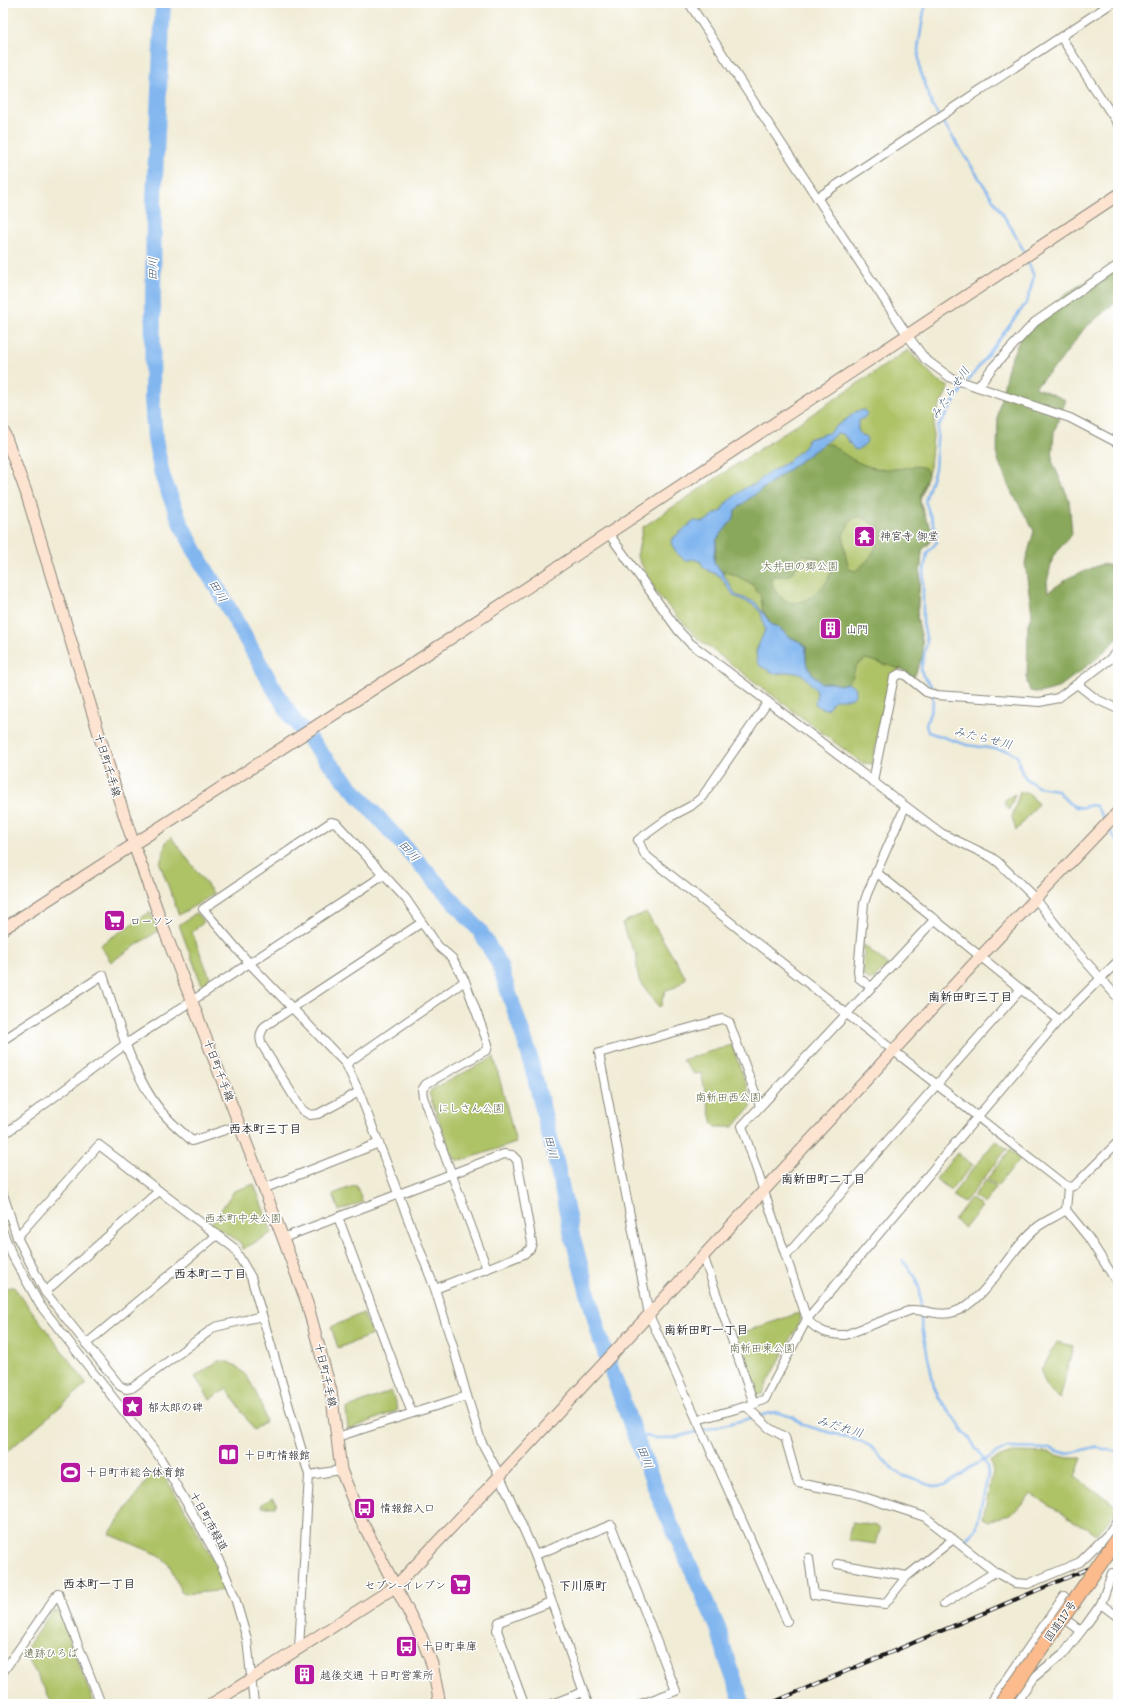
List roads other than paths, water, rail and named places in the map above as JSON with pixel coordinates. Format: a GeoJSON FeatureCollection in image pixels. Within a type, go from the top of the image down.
{"type":"FeatureCollection","features":[{"type":"Feature","properties":{"kind":"highway","name":"国道117号"},"geometry":{"type":"LineString","coordinates":[[1002,1704],[1118,1538]]}},
{"type":"Feature","properties":{"kind":"street"},"geometry":{"type":"LineString","coordinates":[[689,3],[908,336],[925,359],[951,378],[1070,418],[1118,443]]}},
{"type":"Feature","properties":{"kind":"street"},"geometry":{"type":"LineString","coordinates":[[817,198],[1112,3]]}},
{"type":"Feature","properties":{"kind":"street"},"geometry":{"type":"LineString","coordinates":[[1061,37],[1118,124]]}},
{"type":"Feature","properties":{"kind":"street"},"geometry":{"type":"LineString","coordinates":[[3,929],[328,720],[908,336],[1118,195]]}},
{"type":"Feature","properties":{"kind":"street"},"geometry":{"type":"LineString","coordinates":[[978,387],[993,367],[1035,322],[1118,265]]}},
{"type":"Feature","properties":{"kind":"street","name":"十日町千手線"},"geometry":{"type":"LineString","coordinates":[[3,430],[26,492],[115,787],[134,845],[284,1238],[307,1303],[332,1391],[341,1470],[360,1518],[421,1636],[432,1664],[440,1704]]}},
{"type":"Feature","properties":{"kind":"street"},"geometry":{"type":"LineString","coordinates":[[609,534],[678,630],[690,643],[941,833],[991,857],[1035,898],[1074,948],[1118,998]]}},
{"type":"Feature","properties":{"kind":"street"},"geometry":{"type":"LineString","coordinates":[[873,781],[894,677],[899,674],[905,675],[926,692],[936,695],[1040,702],[1058,698],[1109,660],[1118,650]]}},
{"type":"Feature","properties":{"kind":"street"},"geometry":{"type":"LineString","coordinates":[[1077,684],[1096,699],[1118,709]]}},
{"type":"Feature","properties":{"kind":"street"},"geometry":{"type":"LineString","coordinates":[[768,702],[702,797],[691,806],[670,817],[638,840],[645,855],[847,1013],[978,1118],[1068,1187],[1075,1185],[1118,1142]]}},
{"type":"Feature","properties":{"kind":"street"},"geometry":{"type":"LineString","coordinates":[[871,987],[859,978],[858,971],[864,903],[905,807]]}},
{"type":"Feature","properties":{"kind":"street"},"geometry":{"type":"LineString","coordinates":[[212,1704],[395,1587],[500,1476],[893,1050],[1035,898],[1118,812]]}},
{"type":"Feature","properties":{"kind":"street"},"geometry":{"type":"LineString","coordinates":[[487,1269],[423,1097],[422,1090],[426,1084],[487,1050],[488,1044],[465,981],[452,958],[438,946],[406,899],[336,823],[331,822],[203,909],[250,964],[346,1064],[359,1092],[435,1289],[481,1441],[500,1476],[534,1555],[588,1704]]}},
{"type":"Feature","properties":{"kind":"street"},"geometry":{"type":"LineString","coordinates":[[876,872],[1059,1020]]}},
{"type":"Feature","properties":{"kind":"street"},"geometry":{"type":"LineString","coordinates":[[3,1135],[126,1044],[384,875]]}},
{"type":"Feature","properties":{"kind":"street"},"geometry":{"type":"LineString","coordinates":[[935,919],[742,1126],[807,1319],[812,1326],[824,1332],[835,1335],[845,1335],[911,1310],[938,1314],[954,1312],[967,1305],[980,1294],[1035,1228],[1066,1210]]}},
{"type":"Feature","properties":{"kind":"street"},"geometry":{"type":"LineString","coordinates":[[359,1092],[318,1114],[310,1115],[302,1110],[262,1045],[260,1038],[261,1032],[265,1026],[293,1009],[421,923]]}},
{"type":"Feature","properties":{"kind":"street"},"geometry":{"type":"LineString","coordinates":[[697,1420],[751,1407],[765,1399],[807,1319],[978,1118],[1059,1020],[1118,961]]}},
{"type":"Feature","properties":{"kind":"street"},"geometry":{"type":"LineString","coordinates":[[3,1040],[102,975],[126,1044],[143,1084],[160,1111],[192,1141],[240,1125]]}},
{"type":"Feature","properties":{"kind":"street"},"geometry":{"type":"LineString","coordinates":[[346,1064],[465,981]]}},
{"type":"Feature","properties":{"kind":"street"},"geometry":{"type":"LineString","coordinates":[[786,1256],[1021,989]]}},
{"type":"Feature","properties":{"kind":"street"},"geometry":{"type":"LineString","coordinates":[[760,1106],[729,1022],[722,1019],[599,1053],[649,1315],[787,1621]]}},
{"type":"Feature","properties":{"kind":"street"},"geometry":{"type":"LineString","coordinates":[[264,1188],[379,1143]]}},
{"type":"Feature","properties":{"kind":"street"},"geometry":{"type":"LineString","coordinates":[[17,1236],[99,1145],[216,1236],[234,1248],[251,1277],[309,1475],[299,1648]]}},
{"type":"Feature","properties":{"kind":"street"},"geometry":{"type":"LineString","coordinates":[[284,1238],[504,1154],[512,1155],[517,1160],[532,1243],[530,1249],[524,1254],[435,1289]]}},
{"type":"Feature","properties":{"kind":"street"},"geometry":{"type":"LineString","coordinates":[[1068,1187],[1066,1210],[1088,1238],[1118,1284]]}},
{"type":"Feature","properties":{"kind":"street"},"geometry":{"type":"LineString","coordinates":[[45,1292],[159,1191]]}},
{"type":"Feature","properties":{"kind":"street"},"geometry":{"type":"LineString","coordinates":[[3,1194],[17,1236],[45,1292],[120,1386],[126,1389],[132,1388],[215,1327],[262,1316]]}},
{"type":"Feature","properties":{"kind":"street"},"geometry":{"type":"LineString","coordinates":[[338,1217],[412,1413]]}},
{"type":"Feature","properties":{"kind":"street","name":"十日町市緑道"},"geometry":{"type":"LineString","coordinates":[[3,1232],[12,1255],[40,1305],[158,1456],[198,1523],[220,1564],[235,1598],[248,1639],[254,1704]]}},
{"type":"Feature","properties":{"kind":"street"},"geometry":{"type":"LineString","coordinates":[[86,1344],[216,1236]]}},
{"type":"Feature","properties":{"kind":"street"},"geometry":{"type":"LineString","coordinates":[[703,1255],[751,1407],[769,1428],[785,1437],[798,1482],[856,1494],[925,1517],[952,1540],[995,1572],[1015,1583],[1028,1584],[1080,1562],[1109,1533],[1118,1519]]}},
{"type":"Feature","properties":{"kind":"street"},"geometry":{"type":"LineString","coordinates":[[337,1437],[467,1396]]}},
{"type":"Feature","properties":{"kind":"street"},"geometry":{"type":"LineString","coordinates":[[309,1475],[341,1470]]}},
{"type":"Feature","properties":{"kind":"street"},"geometry":{"type":"LineString","coordinates":[[534,1555],[612,1526],[676,1691],[641,1704]]}},
{"type":"Feature","properties":{"kind":"street"},"geometry":{"type":"LineString","coordinates":[[809,1558],[814,1595],[885,1604],[907,1576],[952,1540]]}},
{"type":"Feature","properties":{"kind":"street"},"geometry":{"type":"LineString","coordinates":[[837,1564],[907,1576]]}},
{"type":"Feature","properties":{"kind":"street"},"geometry":{"type":"LineString","coordinates":[[944,1604],[995,1572]]}},
{"type":"Feature","properties":{"kind":"street"},"geometry":{"type":"LineString","coordinates":[[1015,1704],[1033,1678],[1065,1652],[1101,1604],[1112,1573]]}},
{"type":"Feature","properties":{"kind":"street"},"geometry":{"type":"LineString","coordinates":[[3,1672],[58,1593],[101,1704]]}},
{"type":"Feature","properties":{"kind":"street"},"geometry":{"type":"LineString","coordinates":[[990,1704],[1064,1596]]}},
{"type":"Feature","properties":{"kind":"street"},"geometry":{"type":"LineString","coordinates":[[524,1704],[497,1630],[497,1626],[499,1622],[551,1602]]}},
{"type":"Feature","properties":{"kind":"street"},"geometry":{"type":"LineString","coordinates":[[1101,1604],[1118,1617]]}},
{"type":"Feature","properties":{"kind":"street"},"geometry":{"type":"LineString","coordinates":[[1054,1611],[1081,1631]]}},
{"type":"Feature","properties":{"kind":"street"},"geometry":{"type":"LineString","coordinates":[[552,1704],[583,1692]]}},
{"type":"Feature","properties":{"kind":"water"},"geometry":{"type":"Polygon","coordinates":[[[865,410],[867,414],[860,420],[858,428],[861,435],[866,436],[868,439],[866,443],[858,450],[854,449],[843,434],[837,433],[746,501],[735,511],[734,518],[717,539],[714,553],[714,563],[722,572],[736,595],[755,602],[772,625],[778,627],[788,636],[806,647],[808,667],[821,683],[833,683],[839,685],[847,683],[856,688],[854,697],[848,699],[838,699],[827,709],[825,709],[820,708],[815,703],[817,693],[816,690],[802,674],[789,672],[776,674],[760,666],[757,661],[756,651],[765,630],[761,613],[754,605],[734,596],[720,576],[703,567],[701,562],[693,559],[685,561],[676,552],[671,543],[672,539],[694,521],[704,522],[721,511],[726,503],[746,487],[756,484],[767,473],[788,462],[804,447],[808,439],[828,433],[857,411],[865,410]]]}},
{"type":"Feature","properties":{"kind":"waterway","name":"田川"},"geometry":{"type":"LineString","coordinates":[[163,3],[154,200],[152,400],[155,439],[162,475],[181,524],[201,562],[292,718],[324,757],[480,931],[499,964],[528,1050],[557,1166],[571,1231],[601,1341],[634,1433],[661,1502],[718,1628],[727,1660],[743,1704]]}},
{"type":"Feature","properties":{"kind":"waterway","name":"みたらせ川"},"geometry":{"type":"LineString","coordinates":[[927,3],[924,11],[918,49],[920,70],[933,107],[1009,224],[1025,253]]}},
{"type":"Feature","properties":{"kind":"waterway","name":"みたらせ川"},"geometry":{"type":"LineString","coordinates":[[968,381],[1027,302],[1034,276],[1027,260]]}},
{"type":"Feature","properties":{"kind":"waterway","name":"みたらせ川"},"geometry":{"type":"LineString","coordinates":[[965,385],[938,427],[935,469],[925,501],[936,531],[937,542],[927,553],[923,578],[923,623],[927,642],[921,669],[923,676],[931,685],[933,703],[926,725],[928,732],[967,745],[1009,751],[1017,756],[1022,773],[1028,780],[1038,787],[1057,790],[1065,800],[1076,807],[1091,805],[1096,806],[1105,821]]}},
{"type":"Feature","properties":{"kind":"waterway","name":"みたらせ川"},"geometry":{"type":"LineString","coordinates":[[1108,828],[1118,842]]}},
{"type":"Feature","properties":{"kind":"waterway"},"geometry":{"type":"LineString","coordinates":[[902,1260],[915,1276],[920,1291],[921,1322],[934,1387],[939,1398],[980,1453],[987,1467],[988,1475],[976,1529],[965,1540]]}},
{"type":"Feature","properties":{"kind":"waterway","name":"みだれ川"},"geometry":{"type":"LineString","coordinates":[[634,1433],[654,1438],[673,1438],[775,1412],[793,1417],[803,1425],[860,1441],[870,1446],[901,1475],[933,1486],[945,1485],[973,1466],[1007,1448],[1051,1449],[1068,1454],[1095,1447],[1118,1452]]}},
{"type":"Feature","properties":{"kind":"railway"},"geometry":{"type":"LineString","coordinates":[[769,1704],[1118,1556]]}},
{"type":"Feature","properties":{"kind":"place","name":"神宮寺 御堂"},"geometry":{"type":"Point","coordinates":[864,536]}},
{"type":"Feature","properties":{"kind":"place","name":"山門"},"geometry":{"type":"Point","coordinates":[830,629]}},
{"type":"Feature","properties":{"kind":"place","name":"ローソン"},"geometry":{"type":"Point","coordinates":[114,921]}},
{"type":"Feature","properties":{"kind":"place","name":"郁太郎の碑"},"geometry":{"type":"Point","coordinates":[132,1407]}},
{"type":"Feature","properties":{"kind":"place","name":"十日町情報館"},"geometry":{"type":"Point","coordinates":[228,1455]}},
{"type":"Feature","properties":{"kind":"place","name":"十日町市総合体育館"},"geometry":{"type":"Point","coordinates":[70,1472]}},
{"type":"Feature","properties":{"kind":"place","name":"情報館入口"},"geometry":{"type":"Point","coordinates":[364,1508]}},
{"type":"Feature","properties":{"kind":"place","name":"セブン-イレブン"},"geometry":{"type":"Point","coordinates":[461,1585]}},
{"type":"Feature","properties":{"kind":"place","name":"十日町車庫"},"geometry":{"type":"Point","coordinates":[407,1646]}},
{"type":"Feature","properties":{"kind":"place","name":"越後交通 十日町営業所"},"geometry":{"type":"Point","coordinates":[304,1675]}},
{"type":"Feature","properties":{"kind":"district","name":"南新田町三丁目"},"geometry":{"type":"Point","coordinates":[970,997]}},
{"type":"Feature","properties":{"kind":"district","name":"西本町三丁目"},"geometry":{"type":"Point","coordinates":[265,1129]}},
{"type":"Feature","properties":{"kind":"district","name":"南新田町二丁目"},"geometry":{"type":"Point","coordinates":[823,1179]}},
{"type":"Feature","properties":{"kind":"district","name":"西本町二丁目"},"geometry":{"type":"Point","coordinates":[210,1274]}},
{"type":"Feature","properties":{"kind":"district","name":"南新田町一丁目"},"geometry":{"type":"Point","coordinates":[706,1330]}},
{"type":"Feature","properties":{"kind":"district","name":"西本町一丁目"},"geometry":{"type":"Point","coordinates":[99,1584]}},
{"type":"Feature","properties":{"kind":"district","name":"下川原町"},"geometry":{"type":"Point","coordinates":[583,1586]}},
{"type":"Feature","properties":{"kind":"park label","name":"大井田の郷公園"},"geometry":{"type":"Point","coordinates":[800,566]}},
{"type":"Feature","properties":{"kind":"park label","name":"南新田西公園"},"geometry":{"type":"Point","coordinates":[728,1097]}},
{"type":"Feature","properties":{"kind":"park label","name":"にしさん公園"},"geometry":{"type":"Point","coordinates":[471,1108]}},
{"type":"Feature","properties":{"kind":"park label","name":"西本町中央公園"},"geometry":{"type":"Point","coordinates":[243,1218]}},
{"type":"Feature","properties":{"kind":"park label","name":"南新田東公園"},"geometry":{"type":"Point","coordinates":[762,1348]}},
{"type":"Feature","properties":{"kind":"park label","name":"遺跡ひろば"},"geometry":{"type":"Point","coordinates":[51,1653]}}]}
